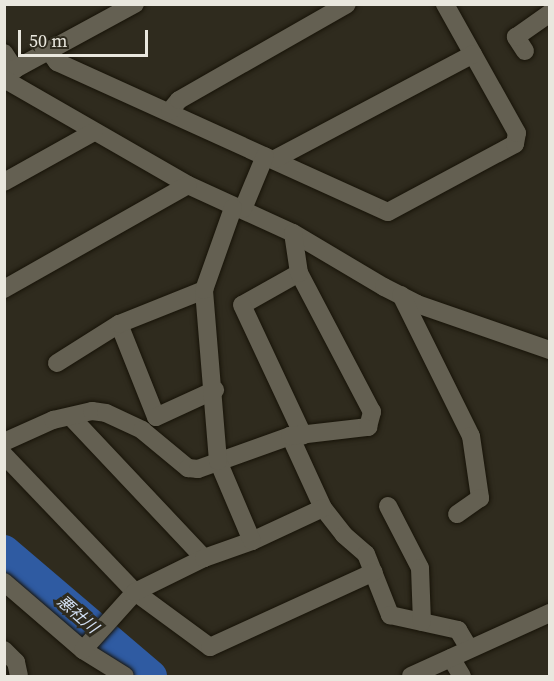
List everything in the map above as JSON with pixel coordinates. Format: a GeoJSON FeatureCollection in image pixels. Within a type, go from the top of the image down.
{"type":"FeatureCollection","features":[{"type":"Feature","properties":{"kind":"street"},"geometry":{"type":"LineString","coordinates":[[8,75],[135,4]]}},
{"type":"Feature","properties":{"kind":"street"},"geometry":{"type":"LineString","coordinates":[[170,111],[179,100],[347,4]]}},
{"type":"Feature","properties":{"kind":"street"},"geometry":{"type":"LineString","coordinates":[[49,51],[57,62],[170,111],[388,212],[515,144],[517,133],[445,4]]}},
{"type":"Feature","properties":{"kind":"street"},"geometry":{"type":"LineString","coordinates":[[516,37],[549,13]]}},
{"type":"Feature","properties":{"kind":"street"},"geometry":{"type":"LineString","coordinates":[[4,53],[8,75],[94,132],[188,185],[293,233],[401,295],[549,350]]}},
{"type":"Feature","properties":{"kind":"street"},"geometry":{"type":"LineString","coordinates":[[252,541],[218,460],[215,390],[204,290],[238,209],[270,158],[473,54]]}},
{"type":"Feature","properties":{"kind":"street"},"geometry":{"type":"LineString","coordinates":[[4,182],[94,132]]}},
{"type":"Feature","properties":{"kind":"street"},"geometry":{"type":"LineString","coordinates":[[4,289],[188,185]]}},
{"type":"Feature","properties":{"kind":"street"},"geometry":{"type":"LineString","coordinates":[[4,442],[35,426],[92,411],[125,420],[188,468],[296,436],[368,427],[372,412],[299,273],[293,233]]}},
{"type":"Feature","properties":{"kind":"street"},"geometry":{"type":"LineString","coordinates":[[299,273],[242,305],[323,508],[344,536],[366,554],[390,615],[458,630],[470,648]]}},
{"type":"Feature","properties":{"kind":"street"},"geometry":{"type":"LineString","coordinates":[[57,363],[119,324],[204,290]]}},
{"type":"Feature","properties":{"kind":"street"},"geometry":{"type":"LineString","coordinates":[[401,295],[471,436],[480,498],[457,514]]}},
{"type":"Feature","properties":{"kind":"street"},"geometry":{"type":"LineString","coordinates":[[119,324],[156,417],[215,390]]}},
{"type":"Feature","properties":{"kind":"street"},"geometry":{"type":"LineString","coordinates":[[71,417],[204,558]]}},
{"type":"Feature","properties":{"kind":"street"},"geometry":{"type":"LineString","coordinates":[[4,454],[135,592],[210,647],[374,572]]}},
{"type":"Feature","properties":{"kind":"street"},"geometry":{"type":"LineString","coordinates":[[388,506],[420,568],[422,622]]}},
{"type":"Feature","properties":{"kind":"street"},"geometry":{"type":"LineString","coordinates":[[87,646],[110,617],[135,592],[204,558],[252,541],[323,508]]}},
{"type":"Feature","properties":{"kind":"street"},"geometry":{"type":"LineString","coordinates":[[4,582],[87,646],[106,671],[125,676]]}},
{"type":"Feature","properties":{"kind":"street"},"geometry":{"type":"LineString","coordinates":[[411,676],[549,613]]}},
{"type":"Feature","properties":{"kind":"street"},"geometry":{"type":"LineString","coordinates":[[4,650],[16,662],[19,676]]}},
{"type":"Feature","properties":{"kind":"street"},"geometry":{"type":"LineString","coordinates":[[450,658],[462,676]]}},
{"type":"Feature","properties":{"kind":"waterway","name":"悪社川"},"geometry":{"type":"LineString","coordinates":[[4,551],[151,676]]}}]}
